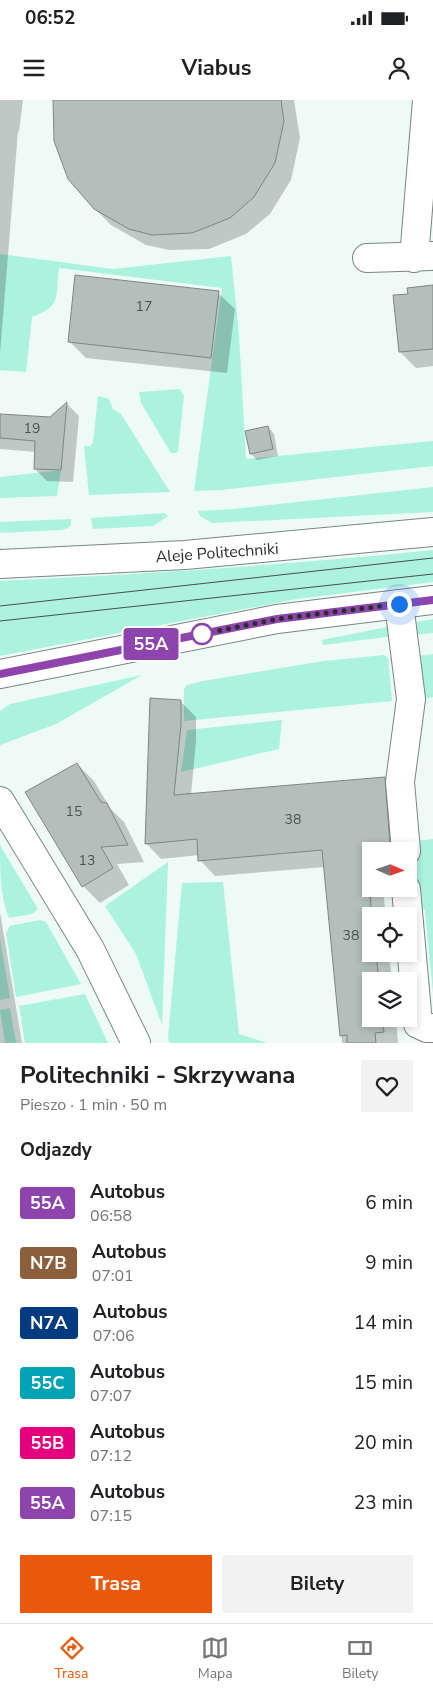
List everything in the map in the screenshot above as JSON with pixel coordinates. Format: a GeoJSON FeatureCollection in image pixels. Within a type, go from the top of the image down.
{"type":"FeatureCollection","features":[{"type":"Feature","properties":{"kind":"main road"},"geometry":{"type":"LineString","coordinates":[[367,258],[423,256],[427,100]]}},
{"type":"Feature","properties":{"kind":"main road","name":"Aleje Politechniki"},"geometry":{"type":"LineString","coordinates":[[0,564],[186,555],[433,532]]}},
{"type":"Feature","properties":{"kind":"main road"},"geometry":{"type":"LineString","coordinates":[[0,674],[277,619],[433,600]]}},
{"type":"Feature","properties":{"kind":"main road"},"geometry":{"type":"LineString","coordinates":[[399,604],[411,699],[400,782],[405,842]]}},
{"type":"Feature","properties":{"kind":"main road"},"geometry":{"type":"LineString","coordinates":[[0,801],[90,949],[136,1043]]}},
{"type":"Feature","properties":{"kind":"main road"},"geometry":{"type":"LineString","coordinates":[[407,898],[418,1024],[427,1028],[433,1028]]}},
{"type":"Feature","properties":{"kind":"green space"},"geometry":{"type":"Polygon","coordinates":[[[0,254],[113,269],[231,256],[239,335],[246,459],[433,441],[433,466],[221,490],[194,491],[222,288],[59,268],[56,299],[49,308],[32,317],[26,372],[0,370],[0,254]]]}},
{"type":"Feature","properties":{"kind":"green space"},"geometry":{"type":"Polygon","coordinates":[[[180,389],[184,396],[178,451],[171,453],[141,403],[139,392],[180,389]]]}},
{"type":"Feature","properties":{"kind":"green space"},"geometry":{"type":"Polygon","coordinates":[[[98,396],[109,399],[113,409],[121,414],[170,492],[89,495],[84,446],[90,446],[93,443],[98,396]]]}},
{"type":"Feature","properties":{"kind":"green space"},"geometry":{"type":"Polygon","coordinates":[[[61,470],[57,496],[0,498],[0,477],[61,470]]]}},
{"type":"Feature","properties":{"kind":"green space"},"geometry":{"type":"Polygon","coordinates":[[[433,487],[433,512],[212,523],[200,516],[198,511],[233,509],[433,487]]]}},
{"type":"Feature","properties":{"kind":"green space"},"geometry":{"type":"Polygon","coordinates":[[[165,513],[168,516],[153,526],[93,529],[91,518],[165,513]]]}},
{"type":"Feature","properties":{"kind":"green space"},"geometry":{"type":"Polygon","coordinates":[[[71,519],[71,525],[61,530],[0,533],[0,522],[71,519]]]}},
{"type":"Feature","properties":{"kind":"green space"},"geometry":{"type":"Polygon","coordinates":[[[433,550],[433,582],[297,599],[0,656],[0,581],[217,568],[433,550]]]}},
{"type":"Feature","properties":{"kind":"green space"},"geometry":{"type":"Polygon","coordinates":[[[433,619],[433,633],[412,635],[411,626],[417,622],[433,619]]]}},
{"type":"Feature","properties":{"kind":"green space"},"geometry":{"type":"Polygon","coordinates":[[[392,626],[394,636],[323,645],[322,640],[392,626]]]}},
{"type":"Feature","properties":{"kind":"green space"},"geometry":{"type":"Polygon","coordinates":[[[433,654],[433,697],[421,699],[416,656],[433,654]]]}},
{"type":"Feature","properties":{"kind":"green space"},"geometry":{"type":"Polygon","coordinates":[[[384,655],[388,658],[392,701],[184,721],[184,689],[187,685],[324,661],[384,655]]]}},
{"type":"Feature","properties":{"kind":"green space"},"geometry":{"type":"Polygon","coordinates":[[[142,675],[56,724],[0,745],[0,711],[10,704],[142,675]]]}},
{"type":"Feature","properties":{"kind":"green space"},"geometry":{"type":"Polygon","coordinates":[[[282,720],[279,749],[181,772],[187,730],[282,720]]]}},
{"type":"Feature","properties":{"kind":"green space"},"geometry":{"type":"Polygon","coordinates":[[[433,839],[433,993],[425,911],[419,902],[418,842],[414,841],[433,839]]]}},
{"type":"Feature","properties":{"kind":"green space"},"geometry":{"type":"Polygon","coordinates":[[[0,845],[38,909],[32,914],[9,918],[2,892],[0,845]]]}},
{"type":"Feature","properties":{"kind":"green space"},"geometry":{"type":"Polygon","coordinates":[[[168,862],[162,1025],[136,954],[105,906],[168,862]]]}},
{"type":"Feature","properties":{"kind":"green space"},"geometry":{"type":"Polygon","coordinates":[[[223,882],[239,1034],[267,1043],[170,1043],[168,1038],[182,883],[223,882]]]}},
{"type":"Feature","properties":{"kind":"green space"},"geometry":{"type":"Polygon","coordinates":[[[40,920],[46,922],[81,984],[16,997],[6,933],[10,926],[40,920]]]}},
{"type":"Feature","properties":{"kind":"green space"},"geometry":{"type":"Polygon","coordinates":[[[0,939],[10,998],[0,1000],[0,939]]]}},
{"type":"Feature","properties":{"kind":"green space"},"geometry":{"type":"Polygon","coordinates":[[[85,994],[108,1043],[25,1043],[19,1006],[85,994]]]}},
{"type":"Feature","properties":{"kind":"green space"},"geometry":{"type":"Polygon","coordinates":[[[10,1008],[16,1043],[5,1043],[0,1010],[10,1008]]]}},
{"type":"Feature","properties":{"kind":"building"},"geometry":{"type":"Polygon","coordinates":[[[53,100],[281,100],[284,121],[275,163],[254,197],[230,218],[192,233],[152,235],[129,229],[94,209],[68,179],[54,141],[53,100]]]}},
{"type":"Feature","properties":{"kind":"building"},"geometry":{"type":"Polygon","coordinates":[[[75,275],[219,291],[211,358],[68,342],[75,275]]]}},
{"type":"Feature","properties":{"kind":"building"},"geometry":{"type":"Polygon","coordinates":[[[433,285],[433,349],[399,352],[393,295],[408,294],[407,288],[433,285]]]}},
{"type":"Feature","properties":{"kind":"building"},"geometry":{"type":"Polygon","coordinates":[[[67,402],[61,470],[34,469],[35,441],[0,438],[0,414],[50,417],[67,402]]]}},
{"type":"Feature","properties":{"kind":"building"},"geometry":{"type":"Polygon","coordinates":[[[268,426],[273,449],[250,454],[245,431],[268,426]]]}},
{"type":"Feature","properties":{"kind":"building"},"geometry":{"type":"Polygon","coordinates":[[[150,698],[181,700],[181,725],[174,795],[385,777],[390,842],[362,842],[362,898],[370,898],[371,907],[362,907],[362,962],[377,962],[378,972],[362,972],[362,1027],[383,1027],[384,1032],[375,1033],[376,1043],[347,1043],[347,1035],[340,1036],[322,850],[198,861],[197,839],[145,844],[150,698]]]}},
{"type":"Feature","properties":{"kind":"building"},"geometry":{"type":"Polygon","coordinates":[[[77,763],[101,802],[107,803],[128,845],[101,847],[113,868],[82,887],[25,792],[77,763]]]}},
{"type":"Feature","properties":{"kind":"tram line"},"geometry":{"type":"LineString","coordinates":[[0,606],[433,558]]}},
{"type":"Feature","properties":{"kind":"tram line"},"geometry":{"type":"LineString","coordinates":[[0,621],[433,574]]}},
{"type":"Feature","properties":{"kind":"bus line","name":"55A"},"geometry":{"type":"LineString","coordinates":[[0,674],[277,619],[433,600]]}},
{"type":"Feature","properties":{"kind":"route"},"geometry":{"type":"LineString","coordinates":[[202,634],[277,619],[399,604]]}}]}
